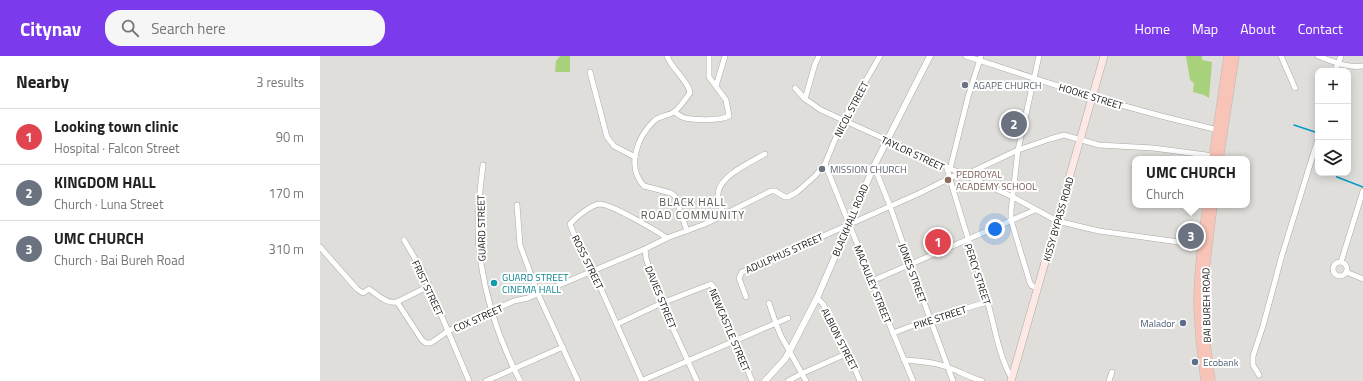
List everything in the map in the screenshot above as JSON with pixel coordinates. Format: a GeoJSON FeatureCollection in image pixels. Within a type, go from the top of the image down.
{"type":"FeatureCollection","features":[{"type":"Feature","properties":{"kind":"highway"},"geometry":{"type":"LineString","coordinates":[[1215,156],[1228,56]]}},
{"type":"Feature","properties":{"kind":"highway"},"geometry":{"type":"LineString","coordinates":[[1215,156],[1235,56]]}},
{"type":"Feature","properties":{"kind":"highway"},"geometry":{"type":"LineString","coordinates":[[1205,381],[1199,332],[1198,301],[1207,208]]}},
{"type":"Feature","properties":{"kind":"highway","name":"BAI BUREH ROAD"},"geometry":{"type":"LineString","coordinates":[[1211,381],[1205,335],[1204,278],[1213,208]]}},
{"type":"Feature","properties":{"kind":"main road","name":"KISSY BYPASS ROAD"},"geometry":{"type":"LineString","coordinates":[[1011,380],[1104,56]]}},
{"type":"Feature","properties":{"kind":"street"},"geometry":{"type":"LineString","coordinates":[[667,56],[690,93],[674,112],[654,121],[642,136],[635,157],[635,173],[644,186],[671,193],[675,196],[687,231]]}},
{"type":"Feature","properties":{"kind":"street"},"geometry":{"type":"LineString","coordinates":[[674,112],[682,117],[696,120],[728,117],[729,114],[726,100],[709,78],[709,56]]}},
{"type":"Feature","properties":{"kind":"street"},"geometry":{"type":"LineString","coordinates":[[716,86],[725,56]]}},
{"type":"Feature","properties":{"kind":"street"},"geometry":{"type":"LineString","coordinates":[[805,99],[820,56]]}},
{"type":"Feature","properties":{"kind":"street","name":"NICOL STREET"},"geometry":{"type":"LineString","coordinates":[[825,164],[844,120],[880,56]]}},
{"type":"Feature","properties":{"kind":"street","name":"BLACKHALL ROAD"},"geometry":{"type":"LineString","coordinates":[[765,381],[790,350],[817,298],[886,140],[930,56]]}},
{"type":"Feature","properties":{"kind":"street","name":"HOOKE STREET"},"geometry":{"type":"LineString","coordinates":[[966,56],[980,59],[1092,98],[1218,130]]}},
{"type":"Feature","properties":{"kind":"street"},"geometry":{"type":"LineString","coordinates":[[1038,288],[1030,283],[1011,220],[1018,150],[1039,56]]}},
{"type":"Feature","properties":{"kind":"street"},"geometry":{"type":"LineString","coordinates":[[1281,56],[1295,88]]}},
{"type":"Feature","properties":{"kind":"street"},"geometry":{"type":"LineString","coordinates":[[1318,56],[1337,64],[1347,66],[1363,66]]}},
{"type":"Feature","properties":{"kind":"street"},"geometry":{"type":"LineString","coordinates":[[1336,68],[1341,56]]}},
{"type":"Feature","properties":{"kind":"street"},"geometry":{"type":"LineString","coordinates":[[948,169],[980,59]]}},
{"type":"Feature","properties":{"kind":"street"},"geometry":{"type":"LineString","coordinates":[[590,72],[607,137],[614,146],[635,157]]}},
{"type":"Feature","properties":{"kind":"street","name":"TAYLOR STREET"},"geometry":{"type":"LineString","coordinates":[[795,88],[805,99],[821,110],[948,169],[1013,197],[1057,221],[1081,228],[1099,231],[1202,245]]}},
{"type":"Feature","properties":{"kind":"street","name":"ADULPHUS STREET"},"geometry":{"type":"LineString","coordinates":[[746,297],[739,278],[742,272],[950,178],[1018,150],[1058,136],[1064,135],[1099,145],[1153,148],[1203,156]]}},
{"type":"Feature","properties":{"kind":"street"},"geometry":{"type":"LineString","coordinates":[[1259,375],[1254,365],[1253,356],[1318,140]]}},
{"type":"Feature","properties":{"kind":"street"},"geometry":{"type":"LineString","coordinates":[[724,215],[717,195],[722,184],[733,172],[765,154]]}},
{"type":"Feature","properties":{"kind":"street"},"geometry":{"type":"LineString","coordinates":[[645,249],[667,238],[724,215],[771,191],[775,191],[785,197],[791,195],[808,183],[825,164]]}},
{"type":"Feature","properties":{"kind":"street","name":"MACAULEY STREET"},"geometry":{"type":"LineString","coordinates":[[825,164],[913,381]]}},
{"type":"Feature","properties":{"kind":"street","name":"GUARD STREET"},"geometry":{"type":"LineString","coordinates":[[483,165],[478,219],[480,262],[492,312],[520,381]]}},
{"type":"Feature","properties":{"kind":"street","name":"JONES STREET"},"geometry":{"type":"LineString","coordinates":[[874,166],[890,206],[953,381]]}},
{"type":"Feature","properties":{"kind":"street","name":"PERCY STREET"},"geometry":{"type":"LineString","coordinates":[[948,169],[967,239],[988,302],[1005,365],[1011,380]]}},
{"type":"Feature","properties":{"kind":"street"},"geometry":{"type":"LineString","coordinates":[[1341,262],[1363,191]]}},
{"type":"Feature","properties":{"kind":"street","name":"ROSS STREET"},"geometry":{"type":"LineString","coordinates":[[641,381],[617,324],[593,271],[577,242],[570,224],[593,205],[601,204],[606,205],[667,238]]}},
{"type":"Feature","properties":{"kind":"street"},"geometry":{"type":"LineString","coordinates":[[517,205],[520,246],[538,294],[578,381]]}},
{"type":"Feature","properties":{"kind":"street"},"geometry":{"type":"LineString","coordinates":[[872,281],[1035,210]]}},
{"type":"Feature","properties":{"kind":"street","name":"FRIST STREET"},"geometry":{"type":"LineString","coordinates":[[404,240],[423,272],[469,381]]}},
{"type":"Feature","properties":{"kind":"street"},"geometry":{"type":"LineString","coordinates":[[320,247],[360,291],[364,293],[369,289],[389,302],[397,302],[429,286]]}},
{"type":"Feature","properties":{"kind":"street","name":"COX STREET"},"geometry":{"type":"LineString","coordinates":[[397,302],[424,342],[431,343],[448,331],[514,302],[538,294],[645,249]]}},
{"type":"Feature","properties":{"kind":"street","name":"DAVIES STREET"},"geometry":{"type":"LineString","coordinates":[[645,249],[646,258],[662,304],[697,381]]}},
{"type":"Feature","properties":{"kind":"street"},"geometry":{"type":"LineString","coordinates":[[1341,262],[1346,266],[1346,272],[1341,277],[1336,276],[1332,267],[1334,264],[1341,262]]}},
{"type":"Feature","properties":{"kind":"street"},"geometry":{"type":"LineString","coordinates":[[1346,272],[1363,278]]}},
{"type":"Feature","properties":{"kind":"street","name":"NEWCASTLE STREET"},"geometry":{"type":"LineString","coordinates":[[617,324],[711,284],[715,289],[752,381]]}},
{"type":"Feature","properties":{"kind":"street","name":"ALBION STREET"},"geometry":{"type":"LineString","coordinates":[[817,298],[822,304],[848,353],[860,381]]}},
{"type":"Feature","properties":{"kind":"street","name":"PIKE STREET"},"geometry":{"type":"LineString","coordinates":[[893,332],[930,319],[988,302]]}},
{"type":"Feature","properties":{"kind":"street"},"geometry":{"type":"LineString","coordinates":[[769,303],[776,324],[806,381]]}},
{"type":"Feature","properties":{"kind":"street"},"geometry":{"type":"LineString","coordinates":[[641,381],[788,318]]}},
{"type":"Feature","properties":{"kind":"street"},"geometry":{"type":"LineString","coordinates":[[486,381],[563,347]]}},
{"type":"Feature","properties":{"kind":"street"},"geometry":{"type":"LineString","coordinates":[[788,381],[848,353]]}},
{"type":"Feature","properties":{"kind":"street"},"geometry":{"type":"LineString","coordinates":[[904,360],[918,361],[947,367],[974,380],[982,381]]}},
{"type":"Feature","properties":{"kind":"street"},"geometry":{"type":"LineString","coordinates":[[1109,381],[1112,372]]}},
{"type":"Feature","properties":{"kind":"green space"},"geometry":{"type":"Polygon","coordinates":[[[560,56],[570,56],[570,72],[555,72],[556,61],[560,56]]]}},
{"type":"Feature","properties":{"kind":"green space"},"geometry":{"type":"Polygon","coordinates":[[[1186,56],[1202,56],[1202,60],[1212,62],[1209,98],[1193,92],[1194,83],[1190,80],[1186,56]]]}},
{"type":"Feature","properties":{"kind":"waterway"},"geometry":{"type":"LineString","coordinates":[[1294,125],[1315,132]]}},
{"type":"Feature","properties":{"kind":"waterway"},"geometry":{"type":"LineString","coordinates":[[1336,176],[1363,187]]}},
{"type":"Feature","properties":{"kind":"place","name":"AGAPE CHURCH"},"geometry":{"type":"Point","coordinates":[965,85]}},
{"type":"Feature","properties":{"kind":"place","name":"KINGDOM HALL"},"geometry":{"type":"Point","coordinates":[1014,124]}},
{"type":"Feature","properties":{"kind":"place","name":"MISSION CHURCH"},"geometry":{"type":"Point","coordinates":[822,169]}},
{"type":"Feature","properties":{"kind":"place","name":"PEDROYAL ACADEMY SCHOOL"},"geometry":{"type":"Point","coordinates":[948,180]}},
{"type":"Feature","properties":{"kind":"place","name":"UMC CHURCH"},"geometry":{"type":"Point","coordinates":[1191,236]}},
{"type":"Feature","properties":{"kind":"place","name":"Looking town clinic"},"geometry":{"type":"Point","coordinates":[938,242]}},
{"type":"Feature","properties":{"kind":"place","name":"GUARD STREET CINEMA HALL"},"geometry":{"type":"Point","coordinates":[494,283]}},
{"type":"Feature","properties":{"kind":"place","name":"Malador"},"geometry":{"type":"Point","coordinates":[1183,323]}},
{"type":"Feature","properties":{"kind":"place","name":"Ecobank"},"geometry":{"type":"Point","coordinates":[1195,362]}},
{"type":"Feature","properties":{"kind":"district","name":"BLACK HALL ROAD COMMUNITY"},"geometry":{"type":"Point","coordinates":[693,208]}}]}
